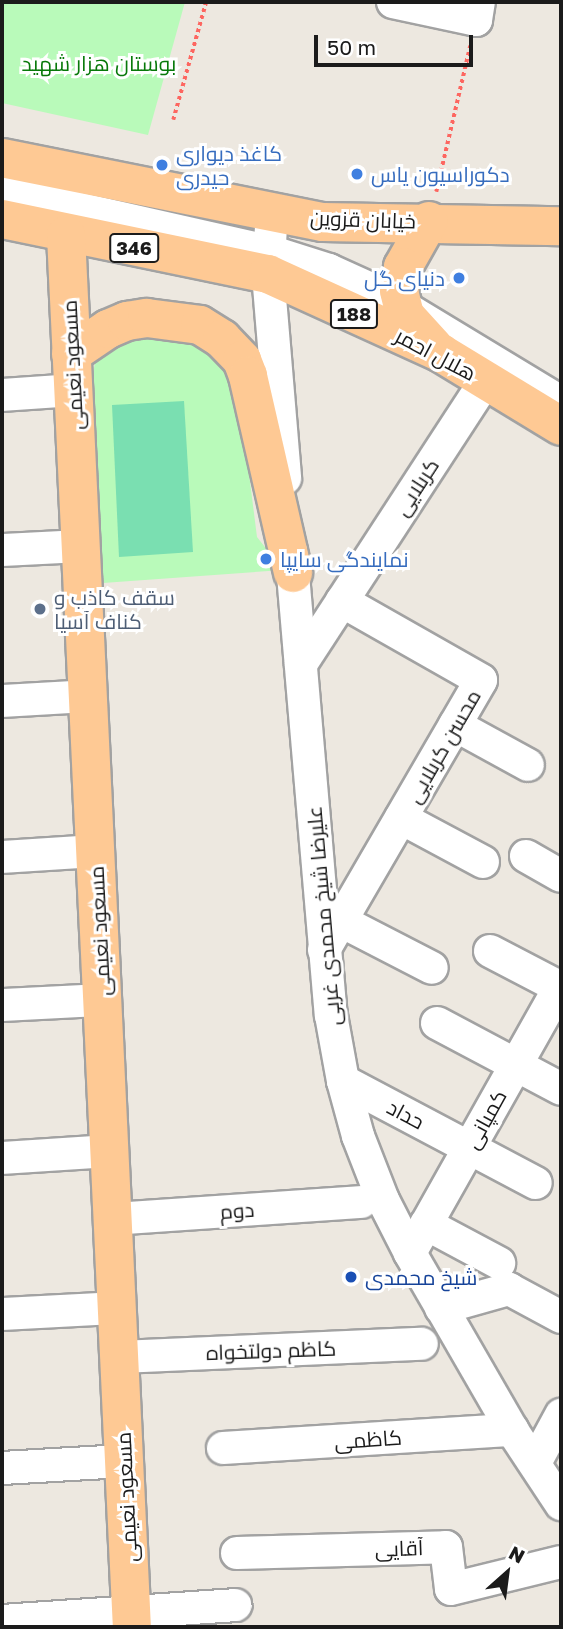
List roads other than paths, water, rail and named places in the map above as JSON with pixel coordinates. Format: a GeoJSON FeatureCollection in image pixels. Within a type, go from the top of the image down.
{"type":"FeatureCollection","features":[{"type":"Feature","properties":{"kind":"main road","name":"خیابان قزوین"},"geometry":{"type":"LineString","coordinates":[[2,158],[323,222],[429,221],[561,226]]}},
{"type":"Feature","properties":{"kind":"main road","name":"346"},"geometry":{"type":"LineString","coordinates":[[2,219],[66,235],[268,262]]}},
{"type":"Feature","properties":{"kind":"main road","name":"188"},"geometry":{"type":"LineString","coordinates":[[429,221],[403,267],[399,291],[405,315],[441,353]]}},
{"type":"Feature","properties":{"kind":"main road","name":"مسعود نعیمی"},"geometry":{"type":"LineString","coordinates":[[66,235],[132,1621]]}},
{"type":"Feature","properties":{"kind":"main road","name":"هلال احمر"},"geometry":{"type":"LineString","coordinates":[[268,262],[441,353],[561,426]]}},
{"type":"Feature","properties":{"kind":"main road"},"geometry":{"type":"LineString","coordinates":[[72,372],[108,329],[127,321],[147,318],[200,326],[222,339],[242,360],[248,376],[293,573]]}},
{"type":"Feature","properties":{"kind":"street"},"geometry":{"type":"LineString","coordinates":[[403,3],[477,11]]}},
{"type":"Feature","properties":{"kind":"street"},"geometry":{"type":"LineString","coordinates":[[2,191],[268,262],[329,270],[403,307],[561,402]]}},
{"type":"Feature","properties":{"kind":"street","name":"علیرضا شیخ محمدی غربی"},"geometry":{"type":"LineString","coordinates":[[272,211],[268,262],[293,573],[324,950],[343,1081],[358,1136],[383,1200],[410,1253],[512,1430],[561,1504]]}},
{"type":"Feature","properties":{"kind":"street"},"geometry":{"type":"LineString","coordinates":[[2,395],[72,372]]}},
{"type":"Feature","properties":{"kind":"street","name":"کربلایی"},"geometry":{"type":"LineString","coordinates":[[301,664],[486,380]]}},
{"type":"Feature","properties":{"kind":"street"},"geometry":{"type":"LineString","coordinates":[[2,550],[80,546]]}},
{"type":"Feature","properties":{"kind":"street","name":"محسن کربلایی"},"geometry":{"type":"LineString","coordinates":[[324,950],[481,680],[342,601]]}},
{"type":"Feature","properties":{"kind":"street"},"geometry":{"type":"LineString","coordinates":[[2,701],[88,696]]}},
{"type":"Feature","properties":{"kind":"street"},"geometry":{"type":"LineString","coordinates":[[455,725],[528,765]]}},
{"type":"Feature","properties":{"kind":"street"},"geometry":{"type":"LineString","coordinates":[[401,818],[483,862]]}},
{"type":"Feature","properties":{"kind":"street"},"geometry":{"type":"LineString","coordinates":[[2,857],[95,850]]}},
{"type":"Feature","properties":{"kind":"street"},"geometry":{"type":"LineString","coordinates":[[526,856],[561,876]]}},
{"type":"Feature","properties":{"kind":"street"},"geometry":{"type":"LineString","coordinates":[[341,920],[432,968]]}},
{"type":"Feature","properties":{"kind":"street"},"geometry":{"type":"LineString","coordinates":[[490,951],[561,987]]}},
{"type":"Feature","properties":{"kind":"street","name":"کمپانی"},"geometry":{"type":"LineString","coordinates":[[410,1253],[561,987]]}},
{"type":"Feature","properties":{"kind":"street"},"geometry":{"type":"LineString","coordinates":[[2,1005],[102,1000]]}},
{"type":"Feature","properties":{"kind":"street"},"geometry":{"type":"LineString","coordinates":[[437,1023],[561,1089]]}},
{"type":"Feature","properties":{"kind":"street","name":"حداد"},"geometry":{"type":"LineString","coordinates":[[343,1081],[536,1183]]}},
{"type":"Feature","properties":{"kind":"street"},"geometry":{"type":"LineString","coordinates":[[2,1158],[109,1151]]}},
{"type":"Feature","properties":{"kind":"street","name":"دوم"},"geometry":{"type":"LineString","coordinates":[[113,1219],[361,1202]]}},
{"type":"Feature","properties":{"kind":"street"},"geometry":{"type":"LineString","coordinates":[[425,1224],[499,1264]]}},
{"type":"Feature","properties":{"kind":"street"},"geometry":{"type":"LineString","coordinates":[[441,1308],[509,1289],[561,1317]]}},
{"type":"Feature","properties":{"kind":"street"},"geometry":{"type":"LineString","coordinates":[[2,1314],[117,1308]]}},
{"type":"Feature","properties":{"kind":"street","name":"کاظم دولتخواه"},"geometry":{"type":"LineString","coordinates":[[119,1356],[422,1345]]}},
{"type":"Feature","properties":{"kind":"street"},"geometry":{"type":"LineString","coordinates":[[535,1463],[561,1415]]}},
{"type":"Feature","properties":{"kind":"street","name":"کاظمی"},"geometry":{"type":"LineString","coordinates":[[223,1448],[512,1430]]}},
{"type":"Feature","properties":{"kind":"street"},"geometry":{"type":"LineString","coordinates":[[2,1468],[124,1461]]}},
{"type":"Feature","properties":{"kind":"street","name":"آقایی"},"geometry":{"type":"LineString","coordinates":[[237,1553],[446,1547],[450,1589],[561,1562]]}},
{"type":"Feature","properties":{"kind":"street"},"geometry":{"type":"LineString","coordinates":[[2,1620],[132,1621],[235,1605]]}},
{"type":"Feature","properties":{"kind":"place","name":"کاغذ دیواری حیدری"},"geometry":{"type":"Point","coordinates":[162,165]}},
{"type":"Feature","properties":{"kind":"place","name":"دکوراسیون یاس"},"geometry":{"type":"Point","coordinates":[357,174]}},
{"type":"Feature","properties":{"kind":"place","name":"دنیای گل"},"geometry":{"type":"Point","coordinates":[459,278]}},
{"type":"Feature","properties":{"kind":"place","name":"نمایندگی سایپا"},"geometry":{"type":"Point","coordinates":[266,559]}},
{"type":"Feature","properties":{"kind":"place","name":"سقف کاذب و کناف آسیا"},"geometry":{"type":"Point","coordinates":[40,609]}},
{"type":"Feature","properties":{"kind":"place","name":"شیخ محمدی"},"geometry":{"type":"Point","coordinates":[351,1277]}},
{"type":"Feature","properties":{"kind":"park label","name":"بوستان هزار شهید"},"geometry":{"type":"Point","coordinates":[99,63]}}]}
